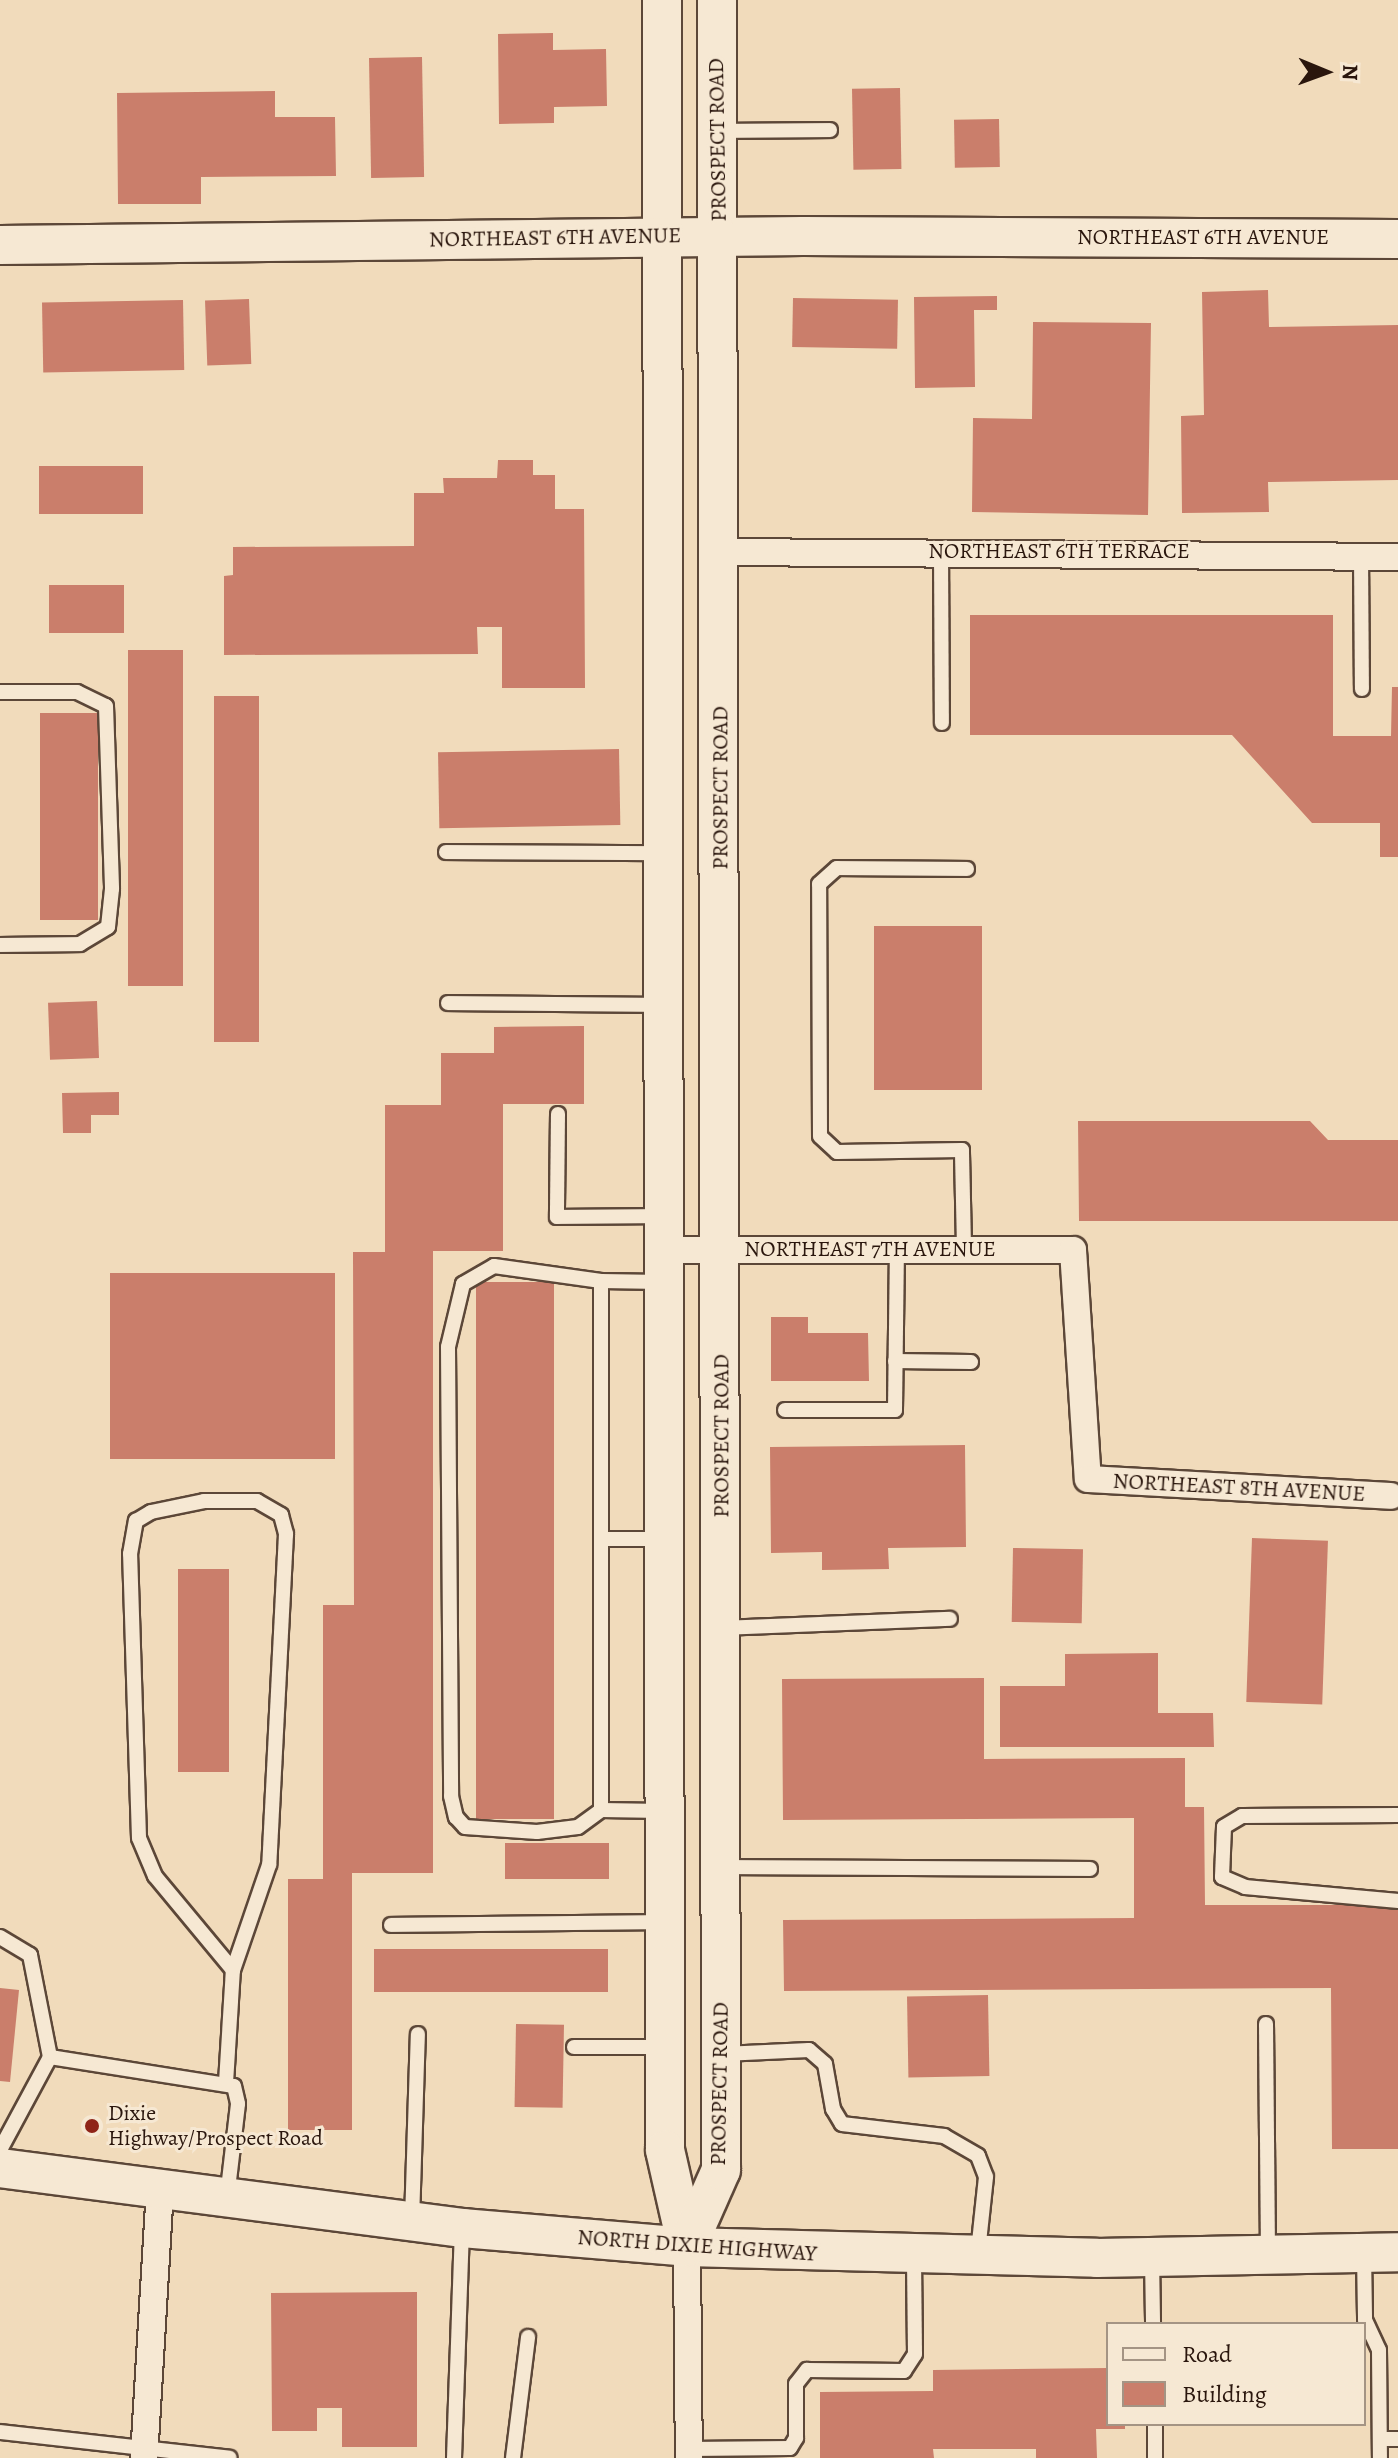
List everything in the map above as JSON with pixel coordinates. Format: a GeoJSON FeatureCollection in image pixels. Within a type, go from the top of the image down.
{"type":"FeatureCollection","features":[{"type":"Feature","properties":{"kind":"main road"},"geometry":{"type":"LineString","coordinates":[[662,0],[667,853],[665,2168],[687,2247]]}},
{"type":"Feature","properties":{"kind":"main road","name":"PROSPECT ROAD"},"geometry":{"type":"LineString","coordinates":[[687,2247],[721,2170],[722,1250],[717,0]]}},
{"type":"Feature","properties":{"kind":"main road","name":"NORTHEAST 6TH AVENUE"},"geometry":{"type":"LineString","coordinates":[[0,245],[719,236],[1398,239]]}},
{"type":"Feature","properties":{"kind":"main road","name":"NORTH DIXIE HIGHWAY"},"geometry":{"type":"LineString","coordinates":[[0,2168],[462,2228],[687,2247],[977,2257],[1381,2253]]}},
{"type":"Feature","properties":{"kind":"street","name":"NORTHEAST 6TH TERRACE"},"geometry":{"type":"LineString","coordinates":[[720,552],[1361,554],[1398,557]]}},
{"type":"Feature","properties":{"kind":"street","name":"NORTHEAST 7TH AVENUE"},"geometry":{"type":"LineString","coordinates":[[667,1250],[897,1246],[1073,1250],[1088,1479]]}},
{"type":"Feature","properties":{"kind":"street","name":"NORTHEAST 8TH AVENUE"},"geometry":{"type":"LineString","coordinates":[[1088,1479],[1391,1496]]}},
{"type":"Feature","properties":{"kind":"street"},"geometry":{"type":"LineString","coordinates":[[144,2452],[160,2189]]}},
{"type":"Feature","properties":{"kind":"street"},"geometry":{"type":"LineString","coordinates":[[687,2247],[689,2453]]}},
{"type":"Feature","properties":{"kind":"lane"},"geometry":{"type":"LineString","coordinates":[[718,131],[830,130]]}},
{"type":"Feature","properties":{"kind":"lane"},"geometry":{"type":"LineString","coordinates":[[941,551],[942,723]]}},
{"type":"Feature","properties":{"kind":"lane"},"geometry":{"type":"LineString","coordinates":[[1361,554],[1362,689]]}},
{"type":"Feature","properties":{"kind":"lane"},"geometry":{"type":"LineString","coordinates":[[0,692],[77,692],[106,706],[112,889],[108,927],[80,944],[0,945]]}},
{"type":"Feature","properties":{"kind":"lane"},"geometry":{"type":"LineString","coordinates":[[446,852],[667,853]]}},
{"type":"Feature","properties":{"kind":"lane"},"geometry":{"type":"LineString","coordinates":[[964,1248],[962,1150],[837,1152],[820,1136],[819,884],[837,868],[967,869]]}},
{"type":"Feature","properties":{"kind":"lane"},"geometry":{"type":"LineString","coordinates":[[448,1003],[667,1005]]}},
{"type":"Feature","properties":{"kind":"lane"},"geometry":{"type":"LineString","coordinates":[[558,1114],[557,1217],[667,1250]]}},
{"type":"Feature","properties":{"kind":"lane"},"geometry":{"type":"LineString","coordinates":[[785,1410],[895,1410],[897,1246]]}},
{"type":"Feature","properties":{"kind":"lane"},"geometry":{"type":"LineString","coordinates":[[666,1811],[601,1810],[563,1831],[486,1831],[465,1827],[456,1817],[451,1796],[448,1347],[455,1300],[463,1284],[479,1271],[514,1267],[601,1281],[667,1250]]}},
{"type":"Feature","properties":{"kind":"lane"},"geometry":{"type":"LineString","coordinates":[[601,1281],[601,1810]]}},
{"type":"Feature","properties":{"kind":"lane"},"geometry":{"type":"LineString","coordinates":[[895,1361],[971,1362]]}},
{"type":"Feature","properties":{"kind":"lane"},"geometry":{"type":"LineString","coordinates":[[226,2083],[233,1970],[269,1865],[286,1534],[281,1515],[257,1501],[204,1501],[151,1512],[136,1521],[130,1554],[139,1838],[155,1876],[233,1970]]}},
{"type":"Feature","properties":{"kind":"lane"},"geometry":{"type":"LineString","coordinates":[[601,1539],[667,1539]]}},
{"type":"Feature","properties":{"kind":"lane"},"geometry":{"type":"LineString","coordinates":[[722,1628],[950,1619]]}},
{"type":"Feature","properties":{"kind":"lane"},"geometry":{"type":"LineString","coordinates":[[1398,1815],[1242,1816],[1224,1827],[1222,1877],[1245,1887],[1398,1901]]}},
{"type":"Feature","properties":{"kind":"lane"},"geometry":{"type":"LineString","coordinates":[[721,1867],[1090,1869]]}},
{"type":"Feature","properties":{"kind":"lane"},"geometry":{"type":"LineString","coordinates":[[391,1925],[666,1922]]}},
{"type":"Feature","properties":{"kind":"lane"},"geometry":{"type":"LineString","coordinates":[[0,1937],[30,1955],[50,2057],[0,2150]]}},
{"type":"Feature","properties":{"kind":"lane"},"geometry":{"type":"LineString","coordinates":[[1266,2024],[1268,2254]]}},
{"type":"Feature","properties":{"kind":"lane"},"geometry":{"type":"LineString","coordinates":[[412,2222],[418,2034]]}},
{"type":"Feature","properties":{"kind":"lane"},"geometry":{"type":"LineString","coordinates":[[574,2047],[665,2047]]}},
{"type":"Feature","properties":{"kind":"lane"},"geometry":{"type":"LineString","coordinates":[[721,2054],[809,2050],[825,2064],[833,2109],[842,2124],[944,2136],[978,2156],[986,2177],[977,2257]]}},
{"type":"Feature","properties":{"kind":"lane"},"geometry":{"type":"LineString","coordinates":[[50,2057],[234,2086],[238,2104],[227,2198]]}},
{"type":"Feature","properties":{"kind":"lane"},"geometry":{"type":"LineString","coordinates":[[454,2458],[462,2228]]}},
{"type":"Feature","properties":{"kind":"lane"},"geometry":{"type":"LineString","coordinates":[[1366,2322],[1381,2253]]}},
{"type":"Feature","properties":{"kind":"lane"},"geometry":{"type":"LineString","coordinates":[[689,2453],[790,2448],[796,2438],[796,2384],[807,2370],[904,2371],[915,2354],[914,2256]]}},
{"type":"Feature","properties":{"kind":"lane"},"geometry":{"type":"LineString","coordinates":[[1152,2256],[1153,2322]]}},
{"type":"Feature","properties":{"kind":"lane"},"geometry":{"type":"LineString","coordinates":[[1366,2322],[1379,2350],[1380,2458]]}},
{"type":"Feature","properties":{"kind":"lane"},"geometry":{"type":"LineString","coordinates":[[513,2458],[528,2337]]}},
{"type":"Feature","properties":{"kind":"lane"},"geometry":{"type":"LineString","coordinates":[[1155,2426],[1155,2458]]}},
{"type":"Feature","properties":{"kind":"lane"},"geometry":{"type":"LineString","coordinates":[[0,2432],[144,2452],[230,2458]]}},
{"type":"Feature","properties":{"kind":"lane"},"geometry":{"type":"LineString","coordinates":[[1380,2439],[1398,2439]]}},
{"type":"Feature","properties":{"kind":"building"},"geometry":{"type":"Polygon","coordinates":[[[553,33],[553,50],[606,49],[607,106],[554,107],[554,123],[499,124],[498,34],[553,33]]]}},
{"type":"Feature","properties":{"kind":"building"},"geometry":{"type":"Polygon","coordinates":[[[422,57],[424,177],[371,178],[369,58],[422,57]]]}},
{"type":"Feature","properties":{"kind":"building"},"geometry":{"type":"Polygon","coordinates":[[[900,88],[901,169],[853,170],[852,89],[900,88]]]}},
{"type":"Feature","properties":{"kind":"building"},"geometry":{"type":"Polygon","coordinates":[[[275,91],[275,117],[335,117],[336,176],[201,177],[201,204],[118,204],[117,93],[275,91]]]}},
{"type":"Feature","properties":{"kind":"building"},"geometry":{"type":"Polygon","coordinates":[[[999,119],[1000,167],[955,168],[954,120],[999,119]]]}},
{"type":"Feature","properties":{"kind":"building"},"geometry":{"type":"Polygon","coordinates":[[[1268,290],[1269,327],[1398,325],[1398,480],[1268,482],[1269,512],[1182,513],[1181,416],[1204,415],[1202,292],[1268,290]]]}},
{"type":"Feature","properties":{"kind":"building"},"geometry":{"type":"Polygon","coordinates":[[[997,296],[997,310],[974,310],[975,387],[915,388],[914,297],[997,296]]]}},
{"type":"Feature","properties":{"kind":"building"},"geometry":{"type":"Polygon","coordinates":[[[793,298],[898,300],[897,349],[792,347],[793,298]]]}},
{"type":"Feature","properties":{"kind":"building"},"geometry":{"type":"Polygon","coordinates":[[[249,299],[251,364],[207,365],[205,301],[249,299]]]}},
{"type":"Feature","properties":{"kind":"building"},"geometry":{"type":"Polygon","coordinates":[[[183,300],[184,370],[43,372],[42,302],[183,300]]]}},
{"type":"Feature","properties":{"kind":"building"},"geometry":{"type":"Polygon","coordinates":[[[1033,322],[1151,323],[1148,515],[972,512],[973,418],[1032,419],[1033,322]]]}},
{"type":"Feature","properties":{"kind":"building"},"geometry":{"type":"Polygon","coordinates":[[[498,460],[533,460],[533,475],[555,475],[555,509],[584,509],[585,688],[502,688],[502,627],[477,627],[478,654],[224,655],[224,576],[233,575],[233,547],[414,546],[414,493],[444,493],[443,478],[497,478],[498,460]]]}},
{"type":"Feature","properties":{"kind":"building"},"geometry":{"type":"Polygon","coordinates":[[[39,466],[143,466],[143,514],[39,514],[39,466]]]}},
{"type":"Feature","properties":{"kind":"building"},"geometry":{"type":"Polygon","coordinates":[[[49,585],[124,585],[124,633],[49,633],[49,585]]]}},
{"type":"Feature","properties":{"kind":"building"},"geometry":{"type":"Polygon","coordinates":[[[970,615],[1333,615],[1333,736],[1391,736],[1392,687],[1398,687],[1398,857],[1380,857],[1380,823],[1312,823],[1232,735],[970,735],[970,615]]]}},
{"type":"Feature","properties":{"kind":"building"},"geometry":{"type":"Polygon","coordinates":[[[128,650],[183,650],[183,986],[128,986],[128,650]]]}},
{"type":"Feature","properties":{"kind":"building"},"geometry":{"type":"Polygon","coordinates":[[[214,696],[259,696],[259,1042],[214,1042],[214,696]]]}},
{"type":"Feature","properties":{"kind":"building"},"geometry":{"type":"Polygon","coordinates":[[[40,713],[98,713],[98,920],[40,920],[40,713]]]}},
{"type":"Feature","properties":{"kind":"building"},"geometry":{"type":"Polygon","coordinates":[[[619,749],[620,825],[439,828],[438,752],[619,749]]]}},
{"type":"Feature","properties":{"kind":"building"},"geometry":{"type":"Polygon","coordinates":[[[874,926],[982,926],[982,1090],[874,1090],[874,926]]]}},
{"type":"Feature","properties":{"kind":"building"},"geometry":{"type":"Polygon","coordinates":[[[97,1001],[99,1058],[50,1060],[48,1003],[97,1001]]]}},
{"type":"Feature","properties":{"kind":"building"},"geometry":{"type":"Polygon","coordinates":[[[584,1026],[584,1104],[503,1104],[503,1251],[433,1251],[433,1873],[352,1873],[352,2130],[288,2130],[288,1879],[323,1879],[323,1605],[354,1605],[353,1252],[385,1252],[385,1105],[441,1105],[441,1053],[494,1053],[494,1027],[584,1026]]]}},
{"type":"Feature","properties":{"kind":"building"},"geometry":{"type":"Polygon","coordinates":[[[119,1092],[119,1115],[91,1115],[91,1133],[63,1133],[62,1093],[119,1092]]]}},
{"type":"Feature","properties":{"kind":"building"},"geometry":{"type":"Polygon","coordinates":[[[1078,1121],[1310,1121],[1328,1140],[1398,1140],[1398,1221],[1079,1221],[1078,1121]]]}},
{"type":"Feature","properties":{"kind":"building"},"geometry":{"type":"Polygon","coordinates":[[[110,1273],[335,1273],[335,1459],[110,1459],[110,1273]]]}},
{"type":"Feature","properties":{"kind":"building"},"geometry":{"type":"Polygon","coordinates":[[[476,1282],[554,1282],[554,1819],[476,1819],[476,1282]]]}},
{"type":"Feature","properties":{"kind":"building"},"geometry":{"type":"Polygon","coordinates":[[[771,1317],[808,1317],[808,1333],[868,1333],[869,1381],[771,1381],[771,1317]]]}},
{"type":"Feature","properties":{"kind":"building"},"geometry":{"type":"Polygon","coordinates":[[[965,1445],[966,1547],[888,1548],[889,1569],[822,1570],[822,1552],[771,1553],[770,1447],[965,1445]]]}},
{"type":"Feature","properties":{"kind":"building"},"geometry":{"type":"Polygon","coordinates":[[[1252,1538],[1328,1541],[1322,1705],[1246,1702],[1252,1538]]]}},
{"type":"Feature","properties":{"kind":"building"},"geometry":{"type":"Polygon","coordinates":[[[1013,1548],[1083,1549],[1082,1623],[1012,1622],[1013,1548]]]}},
{"type":"Feature","properties":{"kind":"building"},"geometry":{"type":"Polygon","coordinates":[[[178,1569],[229,1569],[229,1772],[178,1772],[178,1569]]]}},
{"type":"Feature","properties":{"kind":"building"},"geometry":{"type":"Polygon","coordinates":[[[1158,1653],[1158,1713],[1213,1713],[1214,1747],[1000,1747],[1000,1686],[1065,1686],[1065,1654],[1158,1653]]]}},
{"type":"Feature","properties":{"kind":"building"},"geometry":{"type":"Polygon","coordinates":[[[984,1678],[984,1759],[1185,1758],[1185,1807],[1204,1807],[1205,1905],[1398,1905],[1398,2149],[1332,2149],[1331,1988],[784,1991],[783,1920],[1134,1918],[1134,1818],[783,1820],[782,1679],[984,1678]]]}},
{"type":"Feature","properties":{"kind":"building"},"geometry":{"type":"Polygon","coordinates":[[[505,1843],[609,1843],[609,1879],[505,1879],[505,1843]]]}},
{"type":"Feature","properties":{"kind":"building"},"geometry":{"type":"Polygon","coordinates":[[[374,1949],[608,1949],[608,1992],[374,1992],[374,1949]]]}},
{"type":"Feature","properties":{"kind":"building"},"geometry":{"type":"Polygon","coordinates":[[[0,1988],[19,1990],[10,2082],[0,2081],[0,1988]]]}},
{"type":"Feature","properties":{"kind":"building"},"geometry":{"type":"Polygon","coordinates":[[[988,1995],[989,2076],[908,2077],[907,1996],[988,1995]]]}},
{"type":"Feature","properties":{"kind":"building"},"geometry":{"type":"Polygon","coordinates":[[[516,2024],[564,2025],[563,2108],[515,2107],[516,2024]]]}},
{"type":"Feature","properties":{"kind":"building"},"geometry":{"type":"Polygon","coordinates":[[[417,2292],[417,2447],[342,2447],[342,2408],[317,2408],[317,2431],[272,2431],[271,2293],[417,2292]]]}},
{"type":"Feature","properties":{"kind":"building"},"geometry":{"type":"Polygon","coordinates":[[[1106,2368],[1106,2426],[1125,2426],[1125,2429],[1096,2429],[1097,2458],[1036,2458],[1036,2449],[933,2449],[934,2458],[820,2458],[820,2392],[933,2391],[933,2370],[1106,2368]]]}},
{"type":"Feature","properties":{"kind":"place","name":"Dixie Highway/Prospect Road"},"geometry":{"type":"Point","coordinates":[92,2126]}}]}
